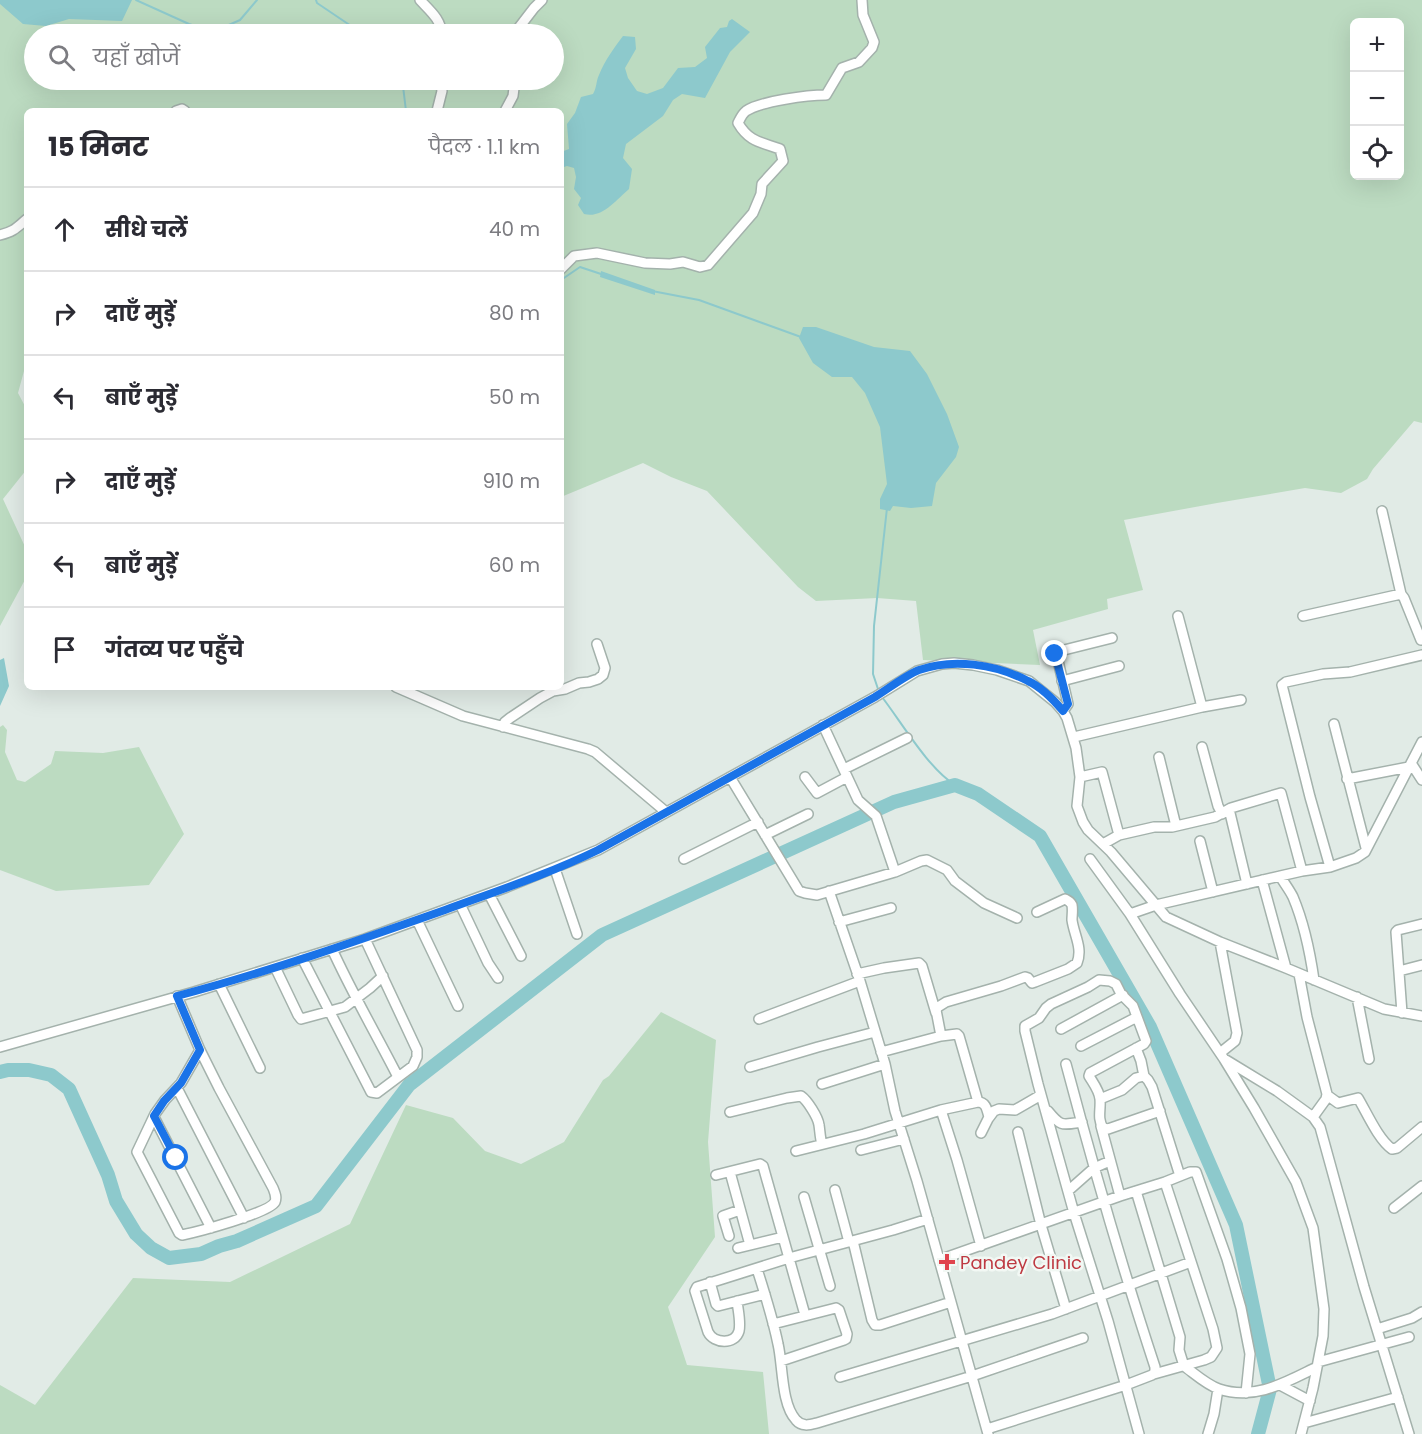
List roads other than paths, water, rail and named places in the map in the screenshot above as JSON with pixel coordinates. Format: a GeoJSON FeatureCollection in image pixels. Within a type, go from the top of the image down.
{"type":"FeatureCollection","features":[{"type":"Feature","properties":{"kind":"street"},"geometry":{"type":"LineString","coordinates":[[420,0],[440,24]]}},
{"type":"Feature","properties":{"kind":"street"},"geometry":{"type":"LineString","coordinates":[[522,24],[542,0]]}},
{"type":"Feature","properties":{"kind":"street"},"geometry":{"type":"LineString","coordinates":[[564,266],[574,256],[597,253],[645,263],[670,264],[682,261],[699,267],[708,266],[753,213],[761,194],[762,183],[783,160],[780,149],[753,140],[744,134],[738,123],[744,112],[760,105],[812,95],[826,95],[842,68],[859,62],[872,48],[874,42],[863,15],[862,0]]}},
{"type":"Feature","properties":{"kind":"street"},"geometry":{"type":"LineString","coordinates":[[438,108],[442,90]]}},
{"type":"Feature","properties":{"kind":"street"},"geometry":{"type":"LineString","coordinates":[[507,108],[514,90]]}},
{"type":"Feature","properties":{"kind":"street"},"geometry":{"type":"LineString","coordinates":[[0,235],[17,229],[24,222]]}},
{"type":"Feature","properties":{"kind":"street"},"geometry":{"type":"LineString","coordinates":[[1383,511],[1401,594],[1422,642]]}},
{"type":"Feature","properties":{"kind":"street"},"geometry":{"type":"LineString","coordinates":[[1303,616],[1401,594]]}},
{"type":"Feature","properties":{"kind":"street"},"geometry":{"type":"LineString","coordinates":[[1178,616],[1202,707]]}},
{"type":"Feature","properties":{"kind":"street"},"geometry":{"type":"LineString","coordinates":[[1063,711],[1068,704],[1056,652],[1112,638]]}},
{"type":"Feature","properties":{"kind":"street"},"geometry":{"type":"LineString","coordinates":[[503,727],[510,718],[550,693],[602,677],[604,668],[597,644]]}},
{"type":"Feature","properties":{"kind":"street"},"geometry":{"type":"LineString","coordinates":[[1330,867],[1282,684],[1319,675],[1350,672],[1422,655]]}},
{"type":"Feature","properties":{"kind":"street"},"geometry":{"type":"LineString","coordinates":[[0,1047],[365,939],[555,868],[598,850],[875,697],[917,671],[954,663],[998,670],[1029,681],[1063,711],[1074,737],[1080,777],[1077,794],[1079,813],[1088,830],[1111,852],[1169,919],[1386,1010],[1422,1016]]}},
{"type":"Feature","properties":{"kind":"street"},"geometry":{"type":"LineString","coordinates":[[1062,681],[1119,666]]}},
{"type":"Feature","properties":{"kind":"street"},"geometry":{"type":"LineString","coordinates":[[403,690],[463,716],[595,752],[666,812]]}},
{"type":"Feature","properties":{"kind":"street"},"geometry":{"type":"LineString","coordinates":[[1074,737],[1241,700]]}},
{"type":"Feature","properties":{"kind":"street"},"geometry":{"type":"LineString","coordinates":[[1334,724],[1366,848]]}},
{"type":"Feature","properties":{"kind":"street"},"geometry":{"type":"LineString","coordinates":[[823,725],[858,800],[876,816],[895,872]]}},
{"type":"Feature","properties":{"kind":"street"},"geometry":{"type":"LineString","coordinates":[[804,777],[817,793],[845,773],[907,738]]}},
{"type":"Feature","properties":{"kind":"street"},"geometry":{"type":"LineString","coordinates":[[1130,914],[1156,905],[1262,880],[1330,867],[1360,856],[1422,742]]}},
{"type":"Feature","properties":{"kind":"street"},"geometry":{"type":"LineString","coordinates":[[1202,747],[1218,806],[1225,811],[1247,884]]}},
{"type":"Feature","properties":{"kind":"street"},"geometry":{"type":"LineString","coordinates":[[1159,757],[1176,826]]}},
{"type":"Feature","properties":{"kind":"street"},"geometry":{"type":"LineString","coordinates":[[1347,779],[1410,765]]}},
{"type":"Feature","properties":{"kind":"street"},"geometry":{"type":"LineString","coordinates":[[1410,765],[1422,780]]}},
{"type":"Feature","properties":{"kind":"street"},"geometry":{"type":"LineString","coordinates":[[1080,777],[1102,772],[1119,835]]}},
{"type":"Feature","properties":{"kind":"street"},"geometry":{"type":"LineString","coordinates":[[730,777],[799,891],[817,895],[927,860],[947,870],[958,883],[984,903],[1017,918]]}},
{"type":"Feature","properties":{"kind":"street"},"geometry":{"type":"LineString","coordinates":[[1103,844],[1119,835],[1213,818],[1225,811],[1281,793],[1302,871]]}},
{"type":"Feature","properties":{"kind":"street"},"geometry":{"type":"LineString","coordinates":[[767,838],[808,814]]}},
{"type":"Feature","properties":{"kind":"street"},"geometry":{"type":"LineString","coordinates":[[684,859],[758,822]]}},
{"type":"Feature","properties":{"kind":"street"},"geometry":{"type":"LineString","coordinates":[[1200,841],[1213,892]]}},
{"type":"Feature","properties":{"kind":"street"},"geometry":{"type":"LineString","coordinates":[[1090,859],[1130,914],[1222,1056],[1296,1182],[1313,1227],[1323,1309],[1323,1336],[1301,1434]]}},
{"type":"Feature","properties":{"kind":"street"},"geometry":{"type":"LineString","coordinates":[[555,868],[577,934]]}},
{"type":"Feature","properties":{"kind":"street"},"geometry":{"type":"LineString","coordinates":[[1280,876],[1293,897],[1300,918],[1309,949],[1314,980]]}},
{"type":"Feature","properties":{"kind":"street"},"geometry":{"type":"LineString","coordinates":[[1262,880],[1286,968]]}},
{"type":"Feature","properties":{"kind":"street"},"geometry":{"type":"LineString","coordinates":[[829,891],[885,1064],[899,1122],[988,1431],[1154,1374],[1211,1357],[1216,1348],[1213,1329],[1165,1182]]}},
{"type":"Feature","properties":{"kind":"street"},"geometry":{"type":"LineString","coordinates":[[489,894],[521,956]]}},
{"type":"Feature","properties":{"kind":"street"},"geometry":{"type":"LineString","coordinates":[[936,1012],[938,1007],[947,1001],[1024,977],[1035,982],[1076,965],[1079,960],[1079,947],[1070,902],[1065,899],[1037,912]]}},
{"type":"Feature","properties":{"kind":"street"},"geometry":{"type":"LineString","coordinates":[[460,904],[485,957],[498,978]]}},
{"type":"Feature","properties":{"kind":"street"},"geometry":{"type":"LineString","coordinates":[[839,922],[891,908]]}},
{"type":"Feature","properties":{"kind":"street"},"geometry":{"type":"LineString","coordinates":[[417,920],[458,1006]]}},
{"type":"Feature","properties":{"kind":"street"},"geometry":{"type":"LineString","coordinates":[[1402,1012],[1396,931],[1422,924]]}},
{"type":"Feature","properties":{"kind":"street"},"geometry":{"type":"LineString","coordinates":[[303,958],[371,1092],[377,1093],[415,1064],[417,1050],[365,939]]}},
{"type":"Feature","properties":{"kind":"street"},"geometry":{"type":"LineString","coordinates":[[1220,942],[1237,1032],[1235,1041],[1222,1056]]}},
{"type":"Feature","properties":{"kind":"street"},"geometry":{"type":"LineString","coordinates":[[332,949],[398,1077]]}},
{"type":"Feature","properties":{"kind":"street"},"geometry":{"type":"LineString","coordinates":[[759,1019],[859,978],[895,966],[919,963],[922,966],[936,1012],[941,1036]]}},
{"type":"Feature","properties":{"kind":"street"},"geometry":{"type":"LineString","coordinates":[[1399,971],[1422,965]]}},
{"type":"Feature","properties":{"kind":"street"},"geometry":{"type":"LineString","coordinates":[[275,967],[300,1018],[345,1007],[383,976]]}},
{"type":"Feature","properties":{"kind":"street"},"geometry":{"type":"LineString","coordinates":[[1299,974],[1327,1095],[1326,1100],[1312,1117]]}},
{"type":"Feature","properties":{"kind":"street"},"geometry":{"type":"LineString","coordinates":[[1120,1196],[1099,1117],[1100,1098],[1090,1072],[1146,1041],[1133,1006],[1114,983],[1099,980],[1048,1006],[1039,1018],[1025,1026],[1025,1031],[1074,1213],[1101,1297],[1139,1434]]}},
{"type":"Feature","properties":{"kind":"street"},"geometry":{"type":"LineString","coordinates":[[219,984],[260,1068]]}},
{"type":"Feature","properties":{"kind":"street"},"geometry":{"type":"LineString","coordinates":[[1061,1029],[1123,995]]}},
{"type":"Feature","properties":{"kind":"street"},"geometry":{"type":"LineString","coordinates":[[177,996],[200,1050],[276,1197],[272,1206],[244,1218],[183,1235],[180,1234],[137,1152],[154,1116],[177,1088],[200,1050]]}},
{"type":"Feature","properties":{"kind":"street"},"geometry":{"type":"LineString","coordinates":[[1357,997],[1369,1059]]}},
{"type":"Feature","properties":{"kind":"street"},"geometry":{"type":"LineString","coordinates":[[1081,1046],[1137,1017]]}},
{"type":"Feature","properties":{"kind":"street"},"geometry":{"type":"LineString","coordinates":[[750,1067],[875,1032]]}},
{"type":"Feature","properties":{"kind":"street"},"geometry":{"type":"LineString","coordinates":[[881,1052],[941,1036],[959,1035],[978,1102]]}},
{"type":"Feature","properties":{"kind":"street"},"geometry":{"type":"LineString","coordinates":[[1136,1048],[1144,1076],[1152,1087],[1180,1176]]}},
{"type":"Feature","properties":{"kind":"street"},"geometry":{"type":"LineString","coordinates":[[1222,1056],[1277,1091],[1312,1117],[1322,1131],[1362,1279],[1409,1434]]}},
{"type":"Feature","properties":{"kind":"street"},"geometry":{"type":"LineString","coordinates":[[822,1084],[885,1064]]}},
{"type":"Feature","properties":{"kind":"street"},"geometry":{"type":"LineString","coordinates":[[1066,1064],[1103,1202],[1155,1367],[1154,1374]]}},
{"type":"Feature","properties":{"kind":"street"},"geometry":{"type":"LineString","coordinates":[[1100,1098],[1122,1090],[1136,1078],[1144,1076]]}},
{"type":"Feature","properties":{"kind":"street"},"geometry":{"type":"LineString","coordinates":[[177,1088],[244,1218]]}},
{"type":"Feature","properties":{"kind":"street"},"geometry":{"type":"LineString","coordinates":[[981,1133],[994,1111],[1015,1110],[1041,1095]]}},
{"type":"Feature","properties":{"kind":"street"},"geometry":{"type":"LineString","coordinates":[[1327,1095],[1338,1103],[1358,1098],[1386,1144],[1392,1149],[1397,1148],[1422,1127]]}},
{"type":"Feature","properties":{"kind":"street"},"geometry":{"type":"LineString","coordinates":[[730,1112],[801,1096],[818,1122],[822,1144]]}},
{"type":"Feature","properties":{"kind":"street"},"geometry":{"type":"LineString","coordinates":[[796,1150],[864,1134],[941,1110],[978,1102],[985,1104],[989,1117]]}},
{"type":"Feature","properties":{"kind":"street"},"geometry":{"type":"LineString","coordinates":[[1045,1108],[1060,1124],[1082,1122]]}},
{"type":"Feature","properties":{"kind":"street"},"geometry":{"type":"LineString","coordinates":[[941,1110],[981,1246]]}},
{"type":"Feature","properties":{"kind":"street"},"geometry":{"type":"LineString","coordinates":[[1101,1126],[1108,1129],[1160,1111]]}},
{"type":"Feature","properties":{"kind":"street"},"geometry":{"type":"LineString","coordinates":[[154,1116],[211,1228]]}},
{"type":"Feature","properties":{"kind":"street"},"geometry":{"type":"LineString","coordinates":[[1018,1132],[1041,1225],[1066,1309]]}},
{"type":"Feature","properties":{"kind":"street"},"geometry":{"type":"LineString","coordinates":[[861,1150],[904,1139]]}},
{"type":"Feature","properties":{"kind":"street"},"geometry":{"type":"LineString","coordinates":[[1068,1191],[1094,1168],[1110,1161]]}},
{"type":"Feature","properties":{"kind":"street"},"geometry":{"type":"LineString","coordinates":[[716,1175],[762,1164],[805,1315]]}},
{"type":"Feature","properties":{"kind":"street"},"geometry":{"type":"LineString","coordinates":[[730,1172],[750,1245]]}},
{"type":"Feature","properties":{"kind":"street"},"geometry":{"type":"LineString","coordinates":[[939,1260],[1120,1196],[1192,1172],[1197,1173],[1237,1290],[1250,1354],[1246,1393]]}},
{"type":"Feature","properties":{"kind":"street"},"geometry":{"type":"LineString","coordinates":[[1394,1208],[1422,1186]]}},
{"type":"Feature","properties":{"kind":"street"},"geometry":{"type":"LineString","coordinates":[[835,1190],[875,1325],[951,1302]]}},
{"type":"Feature","properties":{"kind":"street"},"geometry":{"type":"LineString","coordinates":[[1136,1191],[1180,1337],[1179,1350],[1184,1366],[1218,1389],[1246,1393],[1263,1391],[1280,1385],[1317,1364],[1409,1337]]}},
{"type":"Feature","properties":{"kind":"street"},"geometry":{"type":"LineString","coordinates":[[804,1197],[830,1286]]}},
{"type":"Feature","properties":{"kind":"street"},"geometry":{"type":"LineString","coordinates":[[729,1236],[723,1216],[740,1210]]}},
{"type":"Feature","properties":{"kind":"street"},"geometry":{"type":"LineString","coordinates":[[737,1301],[740,1328],[736,1337],[728,1341],[715,1340],[708,1332],[695,1291],[697,1287],[789,1258],[928,1219]]}},
{"type":"Feature","properties":{"kind":"street"},"geometry":{"type":"LineString","coordinates":[[738,1248],[783,1237]]}},
{"type":"Feature","properties":{"kind":"street"},"geometry":{"type":"LineString","coordinates":[[840,1377],[1066,1309],[1191,1262]]}},
{"type":"Feature","properties":{"kind":"street"},"geometry":{"type":"LineString","coordinates":[[757,1269],[773,1324],[781,1361],[783,1386],[790,1411],[799,1423],[808,1425],[972,1376],[1083,1338]]}},
{"type":"Feature","properties":{"kind":"street"},"geometry":{"type":"LineString","coordinates":[[710,1282],[717,1305],[765,1294]]}},
{"type":"Feature","properties":{"kind":"street"},"geometry":{"type":"LineString","coordinates":[[773,1324],[838,1308],[847,1334],[846,1339],[781,1361]]}},
{"type":"Feature","properties":{"kind":"street"},"geometry":{"type":"LineString","coordinates":[[1377,1329],[1412,1318],[1422,1312]]}},
{"type":"Feature","properties":{"kind":"street"},"geometry":{"type":"LineString","coordinates":[[1280,1385],[1310,1401]]}},
{"type":"Feature","properties":{"kind":"street"},"geometry":{"type":"LineString","coordinates":[[1208,1434],[1218,1389]]}},
{"type":"Feature","properties":{"kind":"street"},"geometry":{"type":"LineString","coordinates":[[1304,1423],[1398,1397]]}},
{"type":"Feature","properties":{"kind":"water"},"geometry":{"type":"Polygon","coordinates":[[[0,0],[132,0],[122,21],[69,19],[53,24],[23,24],[0,4],[0,0]]]}},
{"type":"Feature","properties":{"kind":"water"},"geometry":{"type":"Polygon","coordinates":[[[732,19],[750,32],[730,52],[705,98],[682,94],[673,100],[663,116],[626,144],[623,158],[632,169],[629,189],[603,211],[591,215],[584,214],[578,205],[581,198],[574,189],[576,177],[574,168],[564,167],[564,151],[569,149],[567,124],[575,113],[581,97],[593,94],[604,64],[623,36],[635,37],[636,49],[625,68],[628,78],[637,91],[647,94],[663,88],[678,68],[695,67],[707,58],[705,47],[720,28],[727,27],[732,19]]]}},
{"type":"Feature","properties":{"kind":"water"},"geometry":{"type":"Polygon","coordinates":[[[601,271],[655,290],[655,295],[600,277],[601,271]]]}},
{"type":"Feature","properties":{"kind":"water"},"geometry":{"type":"Polygon","coordinates":[[[803,327],[816,327],[874,347],[910,351],[927,374],[947,414],[959,447],[956,457],[936,483],[932,506],[911,508],[893,506],[890,511],[880,509],[880,499],[887,484],[880,427],[865,393],[852,377],[832,377],[813,363],[799,338],[803,327]]]}},
{"type":"Feature","properties":{"kind":"water"},"geometry":{"type":"Polygon","coordinates":[[[4,658],[9,686],[0,706],[0,660],[4,658]]]}},
{"type":"Feature","properties":{"kind":"waterway"},"geometry":{"type":"LineString","coordinates":[[136,0],[189,24]]}},
{"type":"Feature","properties":{"kind":"waterway"},"geometry":{"type":"LineString","coordinates":[[231,24],[240,20],[257,0]]}},
{"type":"Feature","properties":{"kind":"waterway"},"geometry":{"type":"LineString","coordinates":[[316,0],[317,3],[348,24]]}},
{"type":"Feature","properties":{"kind":"waterway"},"geometry":{"type":"LineString","coordinates":[[403,90],[406,108]]}},
{"type":"Feature","properties":{"kind":"waterway"},"geometry":{"type":"LineString","coordinates":[[564,278],[580,267],[601,274]]}},
{"type":"Feature","properties":{"kind":"waterway"},"geometry":{"type":"LineString","coordinates":[[652,291],[699,300],[801,337]]}},
{"type":"Feature","properties":{"kind":"waterway"},"geometry":{"type":"LineString","coordinates":[[879,692],[873,674],[874,626],[887,508]]}},
{"type":"Feature","properties":{"kind":"waterway"},"geometry":{"type":"LineString","coordinates":[[882,697],[925,757],[955,785]]}},
{"type":"Feature","properties":{"kind":"waterway"},"geometry":{"type":"LineString","coordinates":[[0,1072],[29,1070],[51,1075],[69,1089],[108,1175],[116,1201],[136,1234],[151,1248],[169,1258],[201,1254],[237,1241],[316,1206],[409,1085],[602,935],[894,802],[955,785],[978,794],[1040,836],[1150,1027],[1236,1225],[1270,1389],[1258,1434]]}},
{"type":"Feature","properties":{"kind":"place","name":"Pandey Clinic"},"geometry":{"type":"Point","coordinates":[947,1262]}}]}
